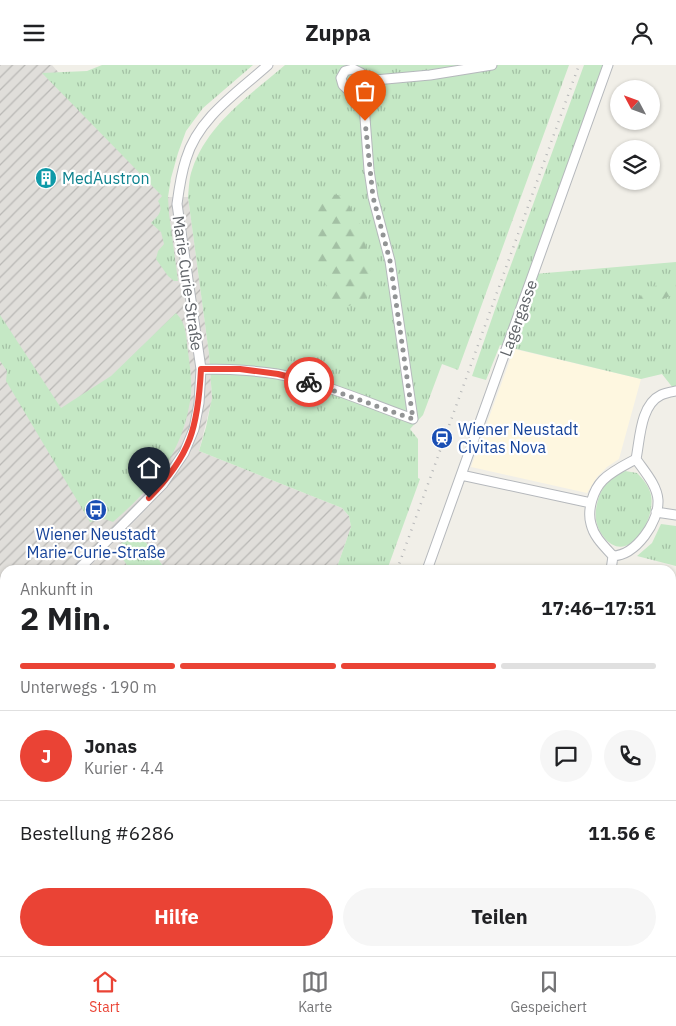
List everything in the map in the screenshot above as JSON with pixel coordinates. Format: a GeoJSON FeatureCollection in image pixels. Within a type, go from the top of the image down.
{"type":"FeatureCollection","features":[{"type":"Feature","properties":{"kind":"street","name":"Marie Curie-Straße"},"geometry":{"type":"LineString","coordinates":[[83,565],[163,484],[184,453],[194,429],[199,403],[201,369],[177,204],[180,183],[186,157],[196,135],[212,115],[268,65]]}},
{"type":"Feature","properties":{"kind":"street"},"geometry":{"type":"LineString","coordinates":[[364,81],[430,75],[492,65]]}},
{"type":"Feature","properties":{"kind":"street","name":"Lagergasse"},"geometry":{"type":"LineString","coordinates":[[429,565],[608,65]]}},
{"type":"Feature","properties":{"kind":"street"},"geometry":{"type":"LineString","coordinates":[[201,369],[240,369],[278,374],[318,385],[413,419],[390,261],[373,197],[364,105],[364,81],[361,73],[353,69],[345,71],[342,78],[343,85],[364,105]]}},
{"type":"Feature","properties":{"kind":"street"},"geometry":{"type":"LineString","coordinates":[[613,556],[619,555],[643,539],[652,525],[658,500],[655,490],[636,459],[647,407],[660,395],[676,391]]}},
{"type":"Feature","properties":{"kind":"street"},"geometry":{"type":"LineString","coordinates":[[613,556],[599,541],[590,523],[591,503],[602,481],[616,470],[636,459]]}},
{"type":"Feature","properties":{"kind":"street"},"geometry":{"type":"LineString","coordinates":[[462,475],[591,503]]}},
{"type":"Feature","properties":{"kind":"street"},"geometry":{"type":"LineString","coordinates":[[656,512],[676,515]]}},
{"type":"Feature","properties":{"kind":"street"},"geometry":{"type":"LineString","coordinates":[[612,565],[613,556]]}},
{"type":"Feature","properties":{"kind":"shaded area"},"geometry":{"type":"Polygon","coordinates":[[[0,65],[52,65],[168,197],[188,197],[209,354],[212,399],[199,451],[342,508],[349,516],[351,527],[338,565],[162,565],[137,530],[117,548],[127,565],[0,565],[0,65]]]}},
{"type":"Feature","properties":{"kind":"shaded area"},"geometry":{"type":"Polygon","coordinates":[[[514,349],[641,379],[619,459],[597,477],[587,493],[471,467],[514,349]]]}},
{"type":"Feature","properties":{"kind":"green space"},"geometry":{"type":"Polygon","coordinates":[[[102,65],[253,65],[203,108],[186,131],[178,153],[168,197],[178,281],[174,281],[168,276],[156,259],[158,251],[164,244],[161,232],[151,223],[160,211],[158,201],[162,196],[42,73],[87,71],[102,65]]]}},
{"type":"Feature","properties":{"kind":"green space"},"geometry":{"type":"Polygon","coordinates":[[[285,65],[569,65],[458,370],[442,364],[423,415],[410,429],[418,439],[418,478],[420,479],[389,565],[338,565],[351,527],[349,516],[342,508],[199,451],[212,398],[209,354],[188,197],[190,176],[199,154],[208,139],[244,100],[285,65]]]}},
{"type":"Feature","properties":{"kind":"green space"},"geometry":{"type":"Polygon","coordinates":[[[584,65],[609,65],[534,274],[676,262],[676,387],[673,388],[662,374],[641,379],[500,345],[486,380],[472,376],[584,65]]]}},
{"type":"Feature","properties":{"kind":"green space"},"geometry":{"type":"Polygon","coordinates":[[[317,192],[344,196],[362,228],[373,281],[367,298],[349,306],[333,306],[314,251],[317,192]]]}},
{"type":"Feature","properties":{"kind":"green space"},"geometry":{"type":"Polygon","coordinates":[[[676,280],[676,298],[673,295],[654,302],[635,302],[648,288],[676,280]]]}},
{"type":"Feature","properties":{"kind":"green space"},"geometry":{"type":"Polygon","coordinates":[[[176,313],[180,317],[185,331],[191,379],[191,394],[182,433],[165,466],[142,495],[113,522],[105,519],[90,522],[6,381],[7,371],[0,361],[0,315],[61,408],[111,376],[176,313]]]}},
{"type":"Feature","properties":{"kind":"green space"},"geometry":{"type":"Polygon","coordinates":[[[625,471],[637,473],[644,480],[651,495],[651,506],[649,517],[638,537],[630,544],[621,547],[612,544],[601,533],[596,521],[596,508],[603,488],[615,476],[625,471]]]}},
{"type":"Feature","properties":{"kind":"green space"},"geometry":{"type":"Polygon","coordinates":[[[661,524],[676,526],[676,565],[637,556],[652,543],[661,524]]]}},
{"type":"Feature","properties":{"kind":"green space"},"geometry":{"type":"Polygon","coordinates":[[[137,530],[162,565],[127,565],[116,548],[137,530]]]}},
{"type":"Feature","properties":{"kind":"railway"},"geometry":{"type":"LineString","coordinates":[[399,565],[579,65]]}},
{"type":"Feature","properties":{"kind":"way so far"},"geometry":{"type":"LineString","coordinates":[[309,382],[413,419],[390,261],[373,197],[365,121]]}},
{"type":"Feature","properties":{"kind":"place","name":"MedAustron"},"geometry":{"type":"Point","coordinates":[46,178]}},
{"type":"Feature","properties":{"kind":"place","name":"Wiener Neustadt Civitas Nova"},"geometry":{"type":"Point","coordinates":[442,438]}},
{"type":"Feature","properties":{"kind":"place","name":"Wiener Neustadt Marie-Curie-Straße"},"geometry":{"type":"Point","coordinates":[96,510]}},
{"type":"Feature","properties":{"kind":"route"},"geometry":{"type":"LineString","coordinates":[[149,498],[173,471],[184,453],[194,429],[199,403],[201,369],[240,369],[278,374],[309,382]]}}]}
